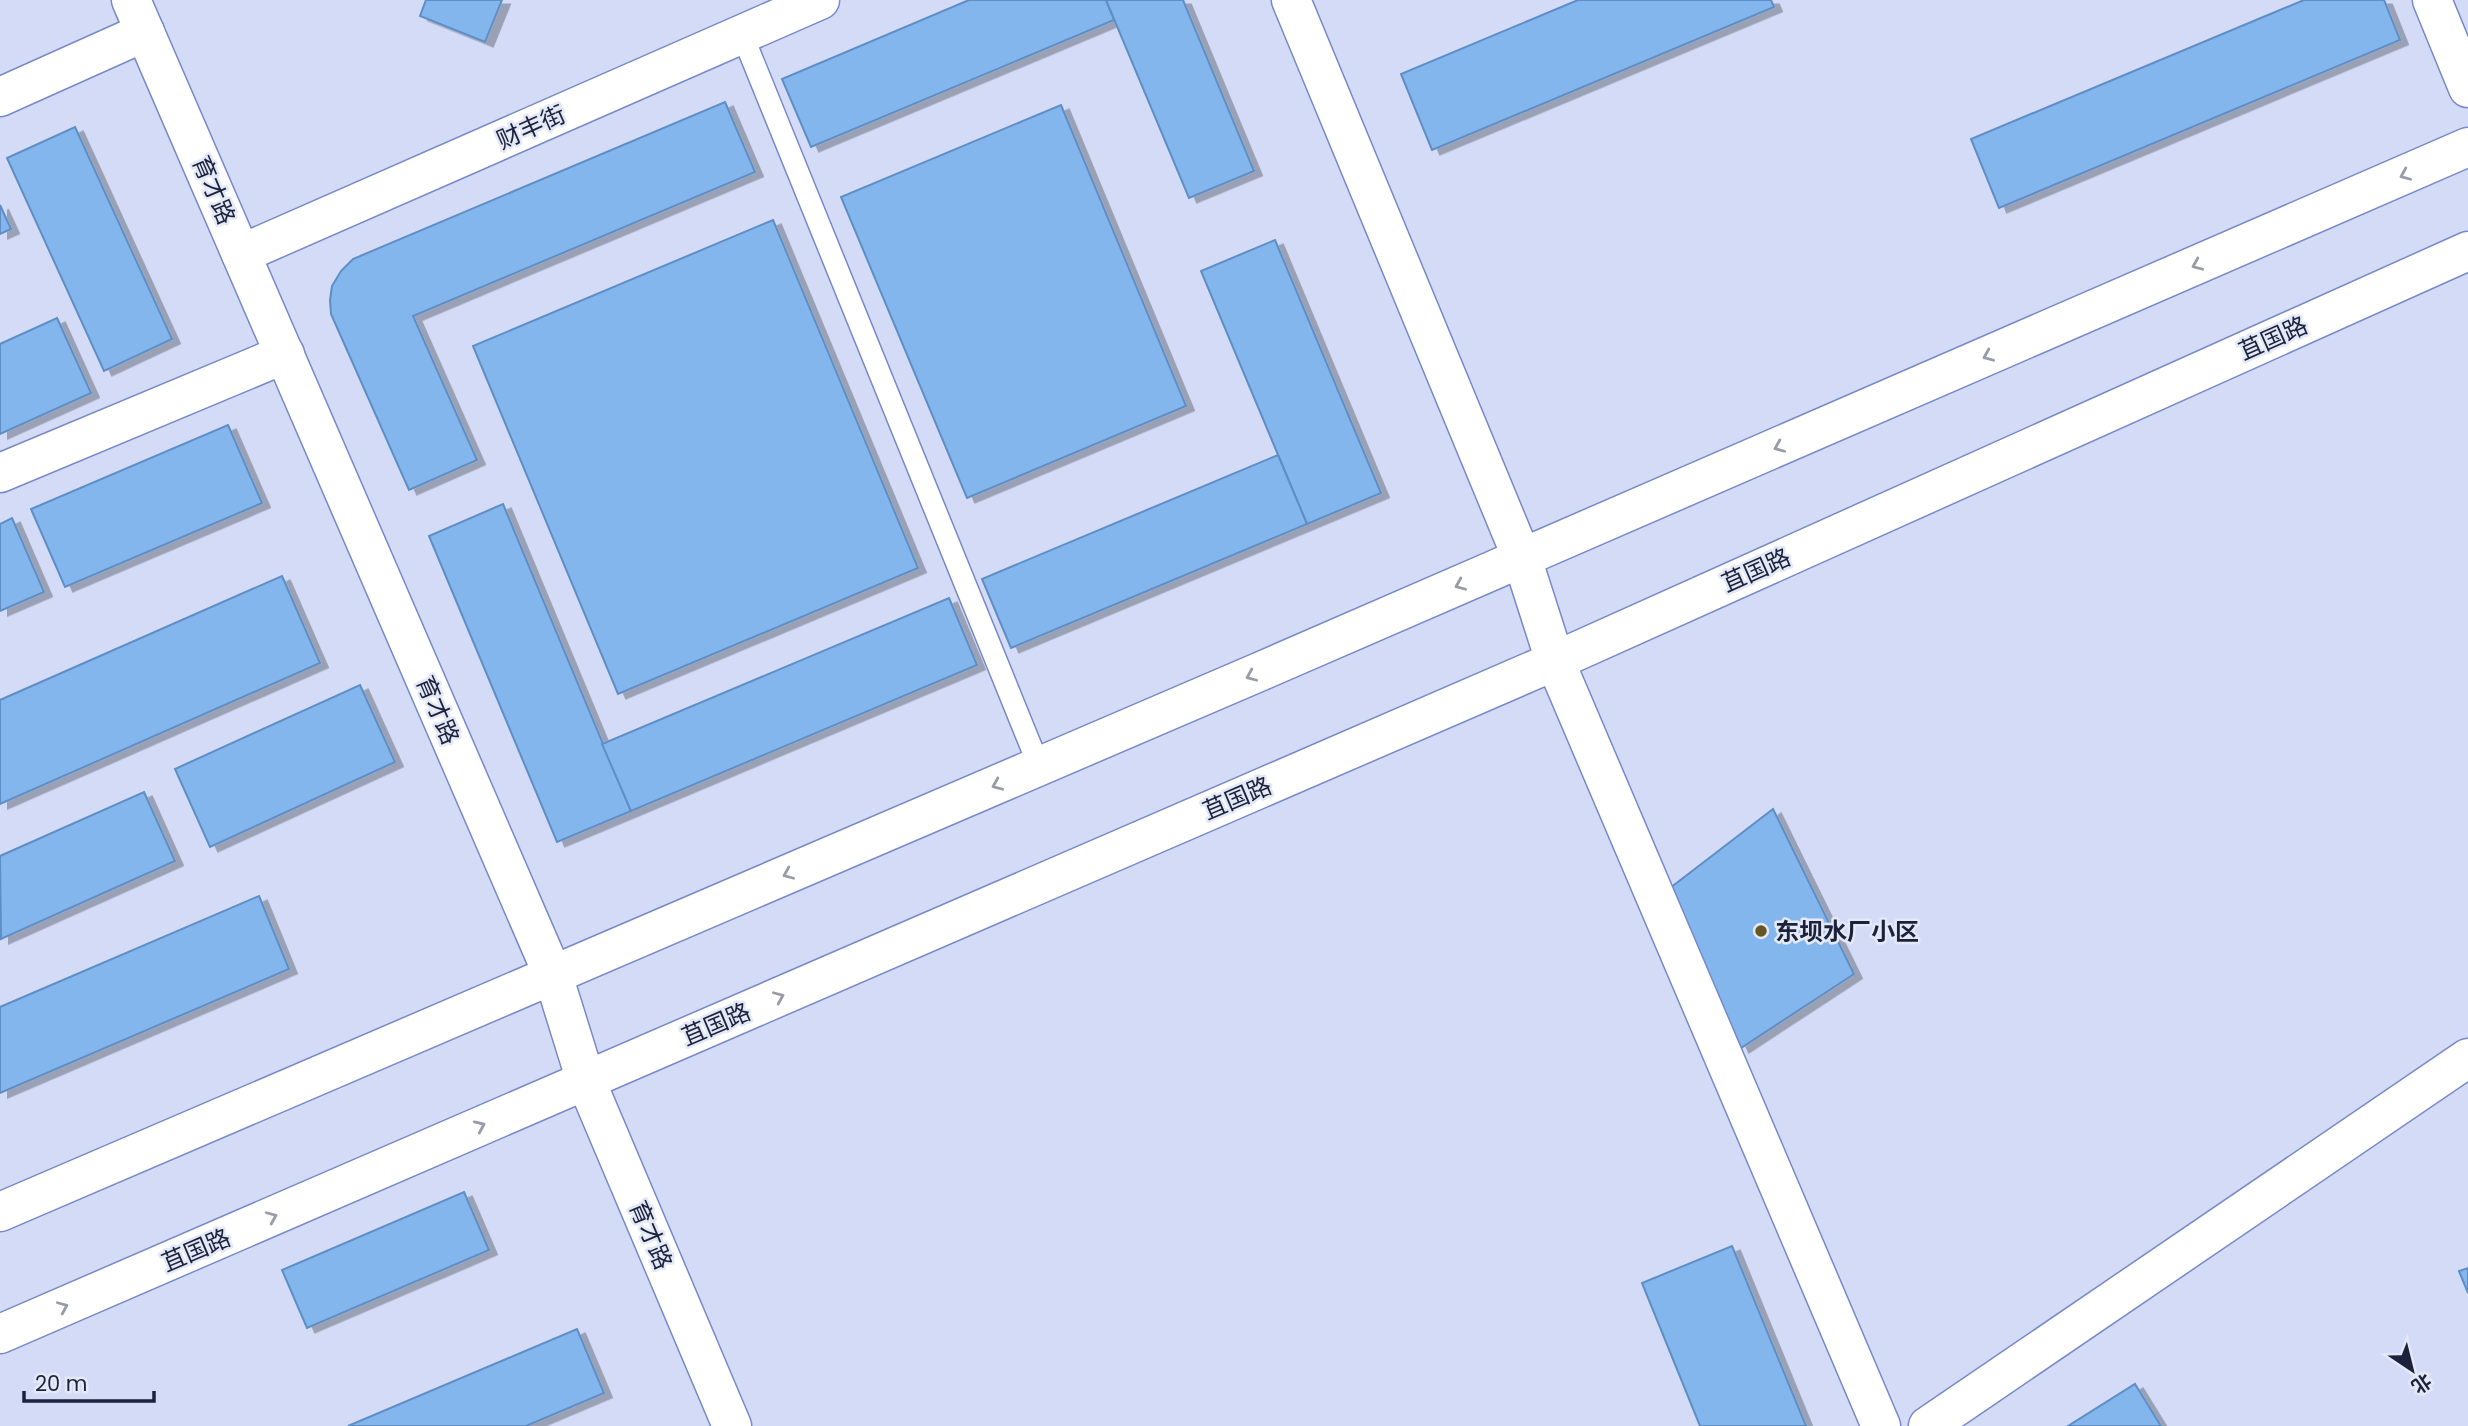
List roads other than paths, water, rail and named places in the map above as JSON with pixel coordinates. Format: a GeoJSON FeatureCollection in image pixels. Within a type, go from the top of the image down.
{"type":"FeatureCollection","features":[{"type":"Feature","properties":{"kind":"main road","name":"财丰街"},"geometry":{"type":"LineString","coordinates":[[242,254],[820,0]]}},
{"type":"Feature","properties":{"kind":"main road"},"geometry":{"type":"LineString","coordinates":[[1291,0],[1522,558],[1555,661],[1881,1426]]}},
{"type":"Feature","properties":{"kind":"main road"},"geometry":{"type":"LineString","coordinates":[[2432,0],[2468,88]]}},
{"type":"Feature","properties":{"kind":"main road"},"geometry":{"type":"LineString","coordinates":[[0,97],[138,16]]}},
{"type":"Feature","properties":{"kind":"main road","name":"育才路"},"geometry":{"type":"LineString","coordinates":[[138,16],[553,975],[586,1081],[733,1426]]}},
{"type":"Feature","properties":{"kind":"main road"},"geometry":{"type":"LineString","coordinates":[[0,1212],[1522,558],[2468,147]]}},
{"type":"Feature","properties":{"kind":"main road","name":"苴国路"},"geometry":{"type":"LineString","coordinates":[[0,1334],[1555,661],[2468,251]]}},
{"type":"Feature","properties":{"kind":"main road"},"geometry":{"type":"LineString","coordinates":[[0,473],[285,354]]}},
{"type":"Feature","properties":{"kind":"main road"},"geometry":{"type":"LineString","coordinates":[[1927,1426],[2468,1058]]}},
{"type":"Feature","properties":{"kind":"lane"},"geometry":{"type":"LineString","coordinates":[[742,34],[1039,766]]}},
{"type":"Feature","properties":{"kind":"place","name":"东坝水厂小区"},"geometry":{"type":"Point","coordinates":[1761,931]}}]}
